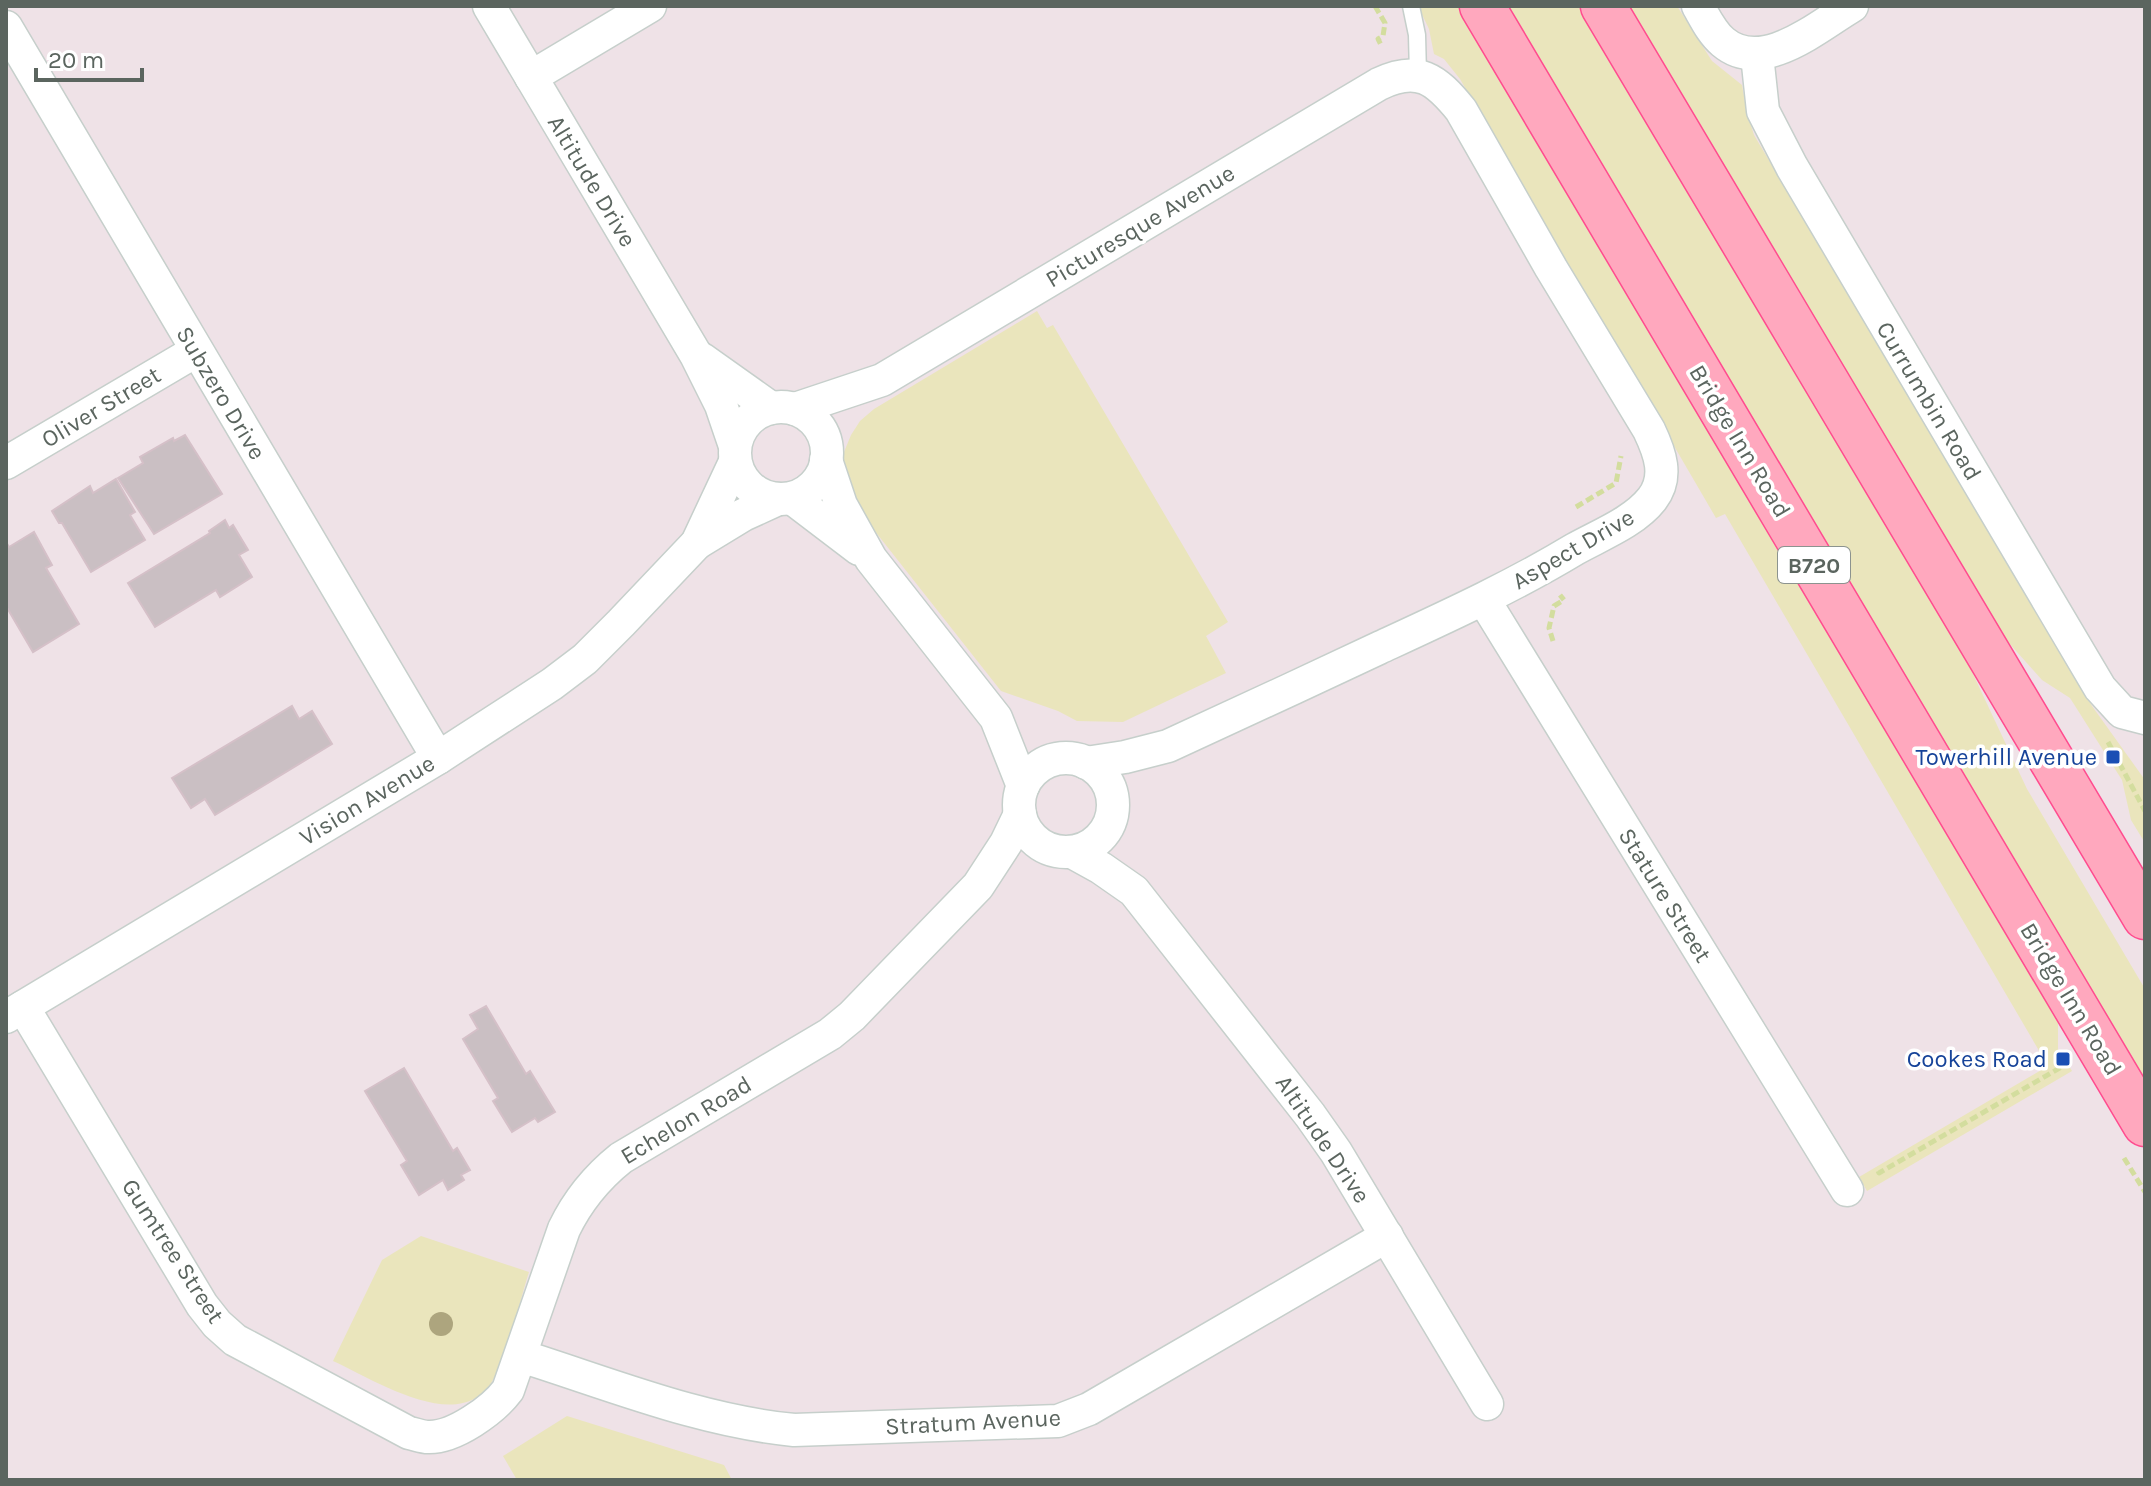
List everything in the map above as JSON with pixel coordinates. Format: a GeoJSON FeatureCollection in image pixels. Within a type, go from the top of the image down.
{"type":"FeatureCollection","features":[{"type":"Feature","properties":{"kind":"main road","name":"Bridge Inn Road"},"geometry":{"type":"LineString","coordinates":[[1482,6],[2145,1124]]}},
{"type":"Feature","properties":{"kind":"main road"},"geometry":{"type":"LineString","coordinates":[[1603,6],[2145,917]]}},
{"type":"Feature","properties":{"kind":"street","name":"Altitude Drive"},"geometry":{"type":"LineString","coordinates":[[489,6],[696,355],[721,405],[735,454]]}},
{"type":"Feature","properties":{"kind":"street"},"geometry":{"type":"LineString","coordinates":[[531,77],[650,6]]}},
{"type":"Feature","properties":{"kind":"street"},"geometry":{"type":"LineString","coordinates":[[1698,6],[1723,42],[1743,53],[1757,55],[1781,48],[1852,6]]}},
{"type":"Feature","properties":{"kind":"street","name":"Subzero Drive"},"geometry":{"type":"LineString","coordinates":[[6,27],[438,758]]}},
{"type":"Feature","properties":{"kind":"street","name":"Currumbin Road"},"geometry":{"type":"LineString","coordinates":[[1757,55],[1763,111],[1808,195],[2100,688],[2122,712],[2145,718]]}},
{"type":"Feature","properties":{"kind":"street","name":"Picturesque Avenue"},"geometry":{"type":"LineString","coordinates":[[826,453],[851,411],[882,380],[1379,84],[1409,75]]}},
{"type":"Feature","properties":{"kind":"street","name":"Aspect Drive"},"geometry":{"type":"LineString","coordinates":[[1071,761],[1125,757],[1168,746],[1484,600],[1628,518],[1653,498],[1661,474],[1659,450],[1461,110],[1434,82],[1409,75]]}},
{"type":"Feature","properties":{"kind":"street","name":"Oliver Street"},"geometry":{"type":"LineString","coordinates":[[6,463],[196,351]]}},
{"type":"Feature","properties":{"kind":"street","name":"Altitude Drive"},"geometry":{"type":"LineString","coordinates":[[696,355],[783,409]]}},
{"type":"Feature","properties":{"kind":"street","name":"Picturesque Avenue"},"geometry":{"type":"LineString","coordinates":[[783,409],[882,380]]}},
{"type":"Feature","properties":{"kind":"street"},"geometry":{"type":"LineString","coordinates":[[871,559],[785,498],[763,496],[751,488],[741,476],[735,454],[747,421],[758,413],[783,409],[816,423],[841,505],[871,559],[996,718],[1031,837],[1062,851],[1095,842],[1111,811],[1109,785],[1099,772],[1071,761],[996,718]]}},
{"type":"Feature","properties":{"kind":"street"},"geometry":{"type":"LineString","coordinates":[[785,498],[815,484],[826,453]]}},
{"type":"Feature","properties":{"kind":"street","name":"Vision Avenue"},"geometry":{"type":"LineString","coordinates":[[697,543],[735,454]]}},
{"type":"Feature","properties":{"kind":"street","name":"Vision Avenue"},"geometry":{"type":"LineString","coordinates":[[15,1012],[438,758],[552,684],[585,659],[697,543],[743,515],[785,498]]}},
{"type":"Feature","properties":{"kind":"street","name":"Stature Street"},"geometry":{"type":"LineString","coordinates":[[1484,600],[1847,1190]]}},
{"type":"Feature","properties":{"kind":"street","name":"Aspect Drive"},"geometry":{"type":"LineString","coordinates":[[1111,811],[1168,746]]}},
{"type":"Feature","properties":{"kind":"street"},"geometry":{"type":"LineString","coordinates":[[1021,800],[1031,773],[1042,764],[1071,761]]}},
{"type":"Feature","properties":{"kind":"street","name":"Echelon Road"},"geometry":{"type":"LineString","coordinates":[[480,1417],[508,1390],[564,1229],[575,1207],[602,1174],[621,1158],[830,1034],[852,1016],[978,886],[1006,843],[1021,800]]}},
{"type":"Feature","properties":{"kind":"street","name":"Altitude Drive"},"geometry":{"type":"LineString","coordinates":[[1111,811],[1134,891]]}},
{"type":"Feature","properties":{"kind":"street","name":"Altitude Drive"},"geometry":{"type":"LineString","coordinates":[[1062,851],[1101,868],[1134,891],[1310,1115],[1387,1236],[1487,1404]]}},
{"type":"Feature","properties":{"kind":"street","name":"Echelon Road"},"geometry":{"type":"LineString","coordinates":[[978,886],[1023,862],[1062,851]]}},
{"type":"Feature","properties":{"kind":"street","name":"Gumtree Street"},"geometry":{"type":"LineString","coordinates":[[15,1012],[202,1305],[235,1340],[409,1433],[428,1438],[448,1433],[480,1417]]}},
{"type":"Feature","properties":{"kind":"street","name":"Stratum Avenue"},"geometry":{"type":"LineString","coordinates":[[521,1356],[720,1420],[757,1427],[794,1430],[1058,1421],[1089,1409],[1387,1236]]}},
{"type":"Feature","properties":{"kind":"lane"},"geometry":{"type":"LineString","coordinates":[[1409,75],[1417,35],[1411,6]]}},
{"type":"Feature","properties":{"kind":"path"},"geometry":{"type":"LineString","coordinates":[[1375,6],[1385,23],[1383,36],[1378,39],[1409,75]]}},
{"type":"Feature","properties":{"kind":"path"},"geometry":{"type":"LineString","coordinates":[[1564,514],[1616,483],[1622,458],[1614,445]]}},
{"type":"Feature","properties":{"kind":"path"},"geometry":{"type":"LineString","coordinates":[[1543,569],[1564,600],[1554,606],[1549,628],[1558,649]]}},
{"type":"Feature","properties":{"kind":"path"},"geometry":{"type":"LineString","coordinates":[[1871,1160],[1879,1173],[2063,1066]]}},
{"type":"Feature","properties":{"kind":"shaded area"},"geometry":{"type":"Polygon","coordinates":[[[1418,6],[1461,6],[2058,1011],[2058,1049],[2072,1071],[1867,1191],[1859,1177],[2048,1066],[1725,514],[1716,518],[1460,79],[1444,59],[1434,54],[1429,29],[1418,6]]]}},
{"type":"Feature","properties":{"kind":"shaded area"},"geometry":{"type":"Polygon","coordinates":[[[1504,6],[1583,6],[1950,625],[2027,789],[2145,989],[2145,1087],[1504,6]]]}},
{"type":"Feature","properties":{"kind":"shaded area"},"geometry":{"type":"Polygon","coordinates":[[[1626,6],[1677,6],[1712,61],[1742,85],[1754,135],[2092,706],[2145,780],[2145,843],[2131,820],[2122,780],[2070,698],[2042,680],[1991,623],[1626,6]]]}},
{"type":"Feature","properties":{"kind":"shaded area"},"geometry":{"type":"Polygon","coordinates":[[[1037,311],[1047,328],[1053,325],[1228,622],[1206,636],[1226,673],[1123,722],[1077,721],[1001,691],[859,511],[843,469],[844,452],[851,435],[860,421],[874,409],[1037,311]]]}},
{"type":"Feature","properties":{"kind":"shaded area"},"geometry":{"type":"Polygon","coordinates":[[[421,1236],[529,1272],[510,1339],[494,1378],[480,1395],[462,1403],[441,1404],[418,1399],[394,1391],[333,1361],[382,1260],[421,1236]]]}},
{"type":"Feature","properties":{"kind":"shaded area"},"geometry":{"type":"Polygon","coordinates":[[[567,1416],[724,1465],[732,1480],[517,1480],[503,1456],[567,1416]]]}},
{"type":"Feature","properties":{"kind":"building"},"geometry":{"type":"Polygon","coordinates":[[[185,435],[222,494],[154,534],[118,478],[143,463],[140,457],[173,438],[174,441],[185,435]]]}},
{"type":"Feature","properties":{"kind":"building"},"geometry":{"type":"Polygon","coordinates":[[[116,479],[135,512],[130,515],[145,540],[91,572],[52,511],[90,486],[93,493],[116,479]]]}},
{"type":"Feature","properties":{"kind":"building"},"geometry":{"type":"Polygon","coordinates":[[[225,520],[229,528],[233,525],[248,550],[239,555],[252,577],[220,597],[216,590],[155,627],[128,583],[210,533],[225,520]]]}},
{"type":"Feature","properties":{"kind":"building"},"geometry":{"type":"Polygon","coordinates":[[[34,532],[52,565],[46,568],[79,624],[33,652],[6,606],[6,542],[9,547],[34,532]]]}},
{"type":"Feature","properties":{"kind":"building"},"geometry":{"type":"Polygon","coordinates":[[[292,706],[299,719],[312,711],[332,744],[215,815],[205,799],[191,808],[172,778],[292,706]]]}},
{"type":"Feature","properties":{"kind":"building"},"geometry":{"type":"Polygon","coordinates":[[[486,1006],[526,1074],[530,1071],[555,1112],[538,1122],[535,1118],[512,1132],[493,1101],[498,1098],[463,1039],[478,1029],[470,1015],[486,1006]]]}},
{"type":"Feature","properties":{"kind":"building"},"geometry":{"type":"Polygon","coordinates":[[[404,1068],[453,1151],[457,1148],[470,1170],[461,1175],[464,1180],[448,1190],[443,1180],[419,1195],[401,1165],[407,1161],[365,1091],[404,1068]]]}},
{"type":"Feature","properties":{"kind":"place","name":"Towerhill Avenue"},"geometry":{"type":"Point","coordinates":[2113,757]}},
{"type":"Feature","properties":{"kind":"place","name":"Cookes Road"},"geometry":{"type":"Point","coordinates":[2063,1059]}}]}
